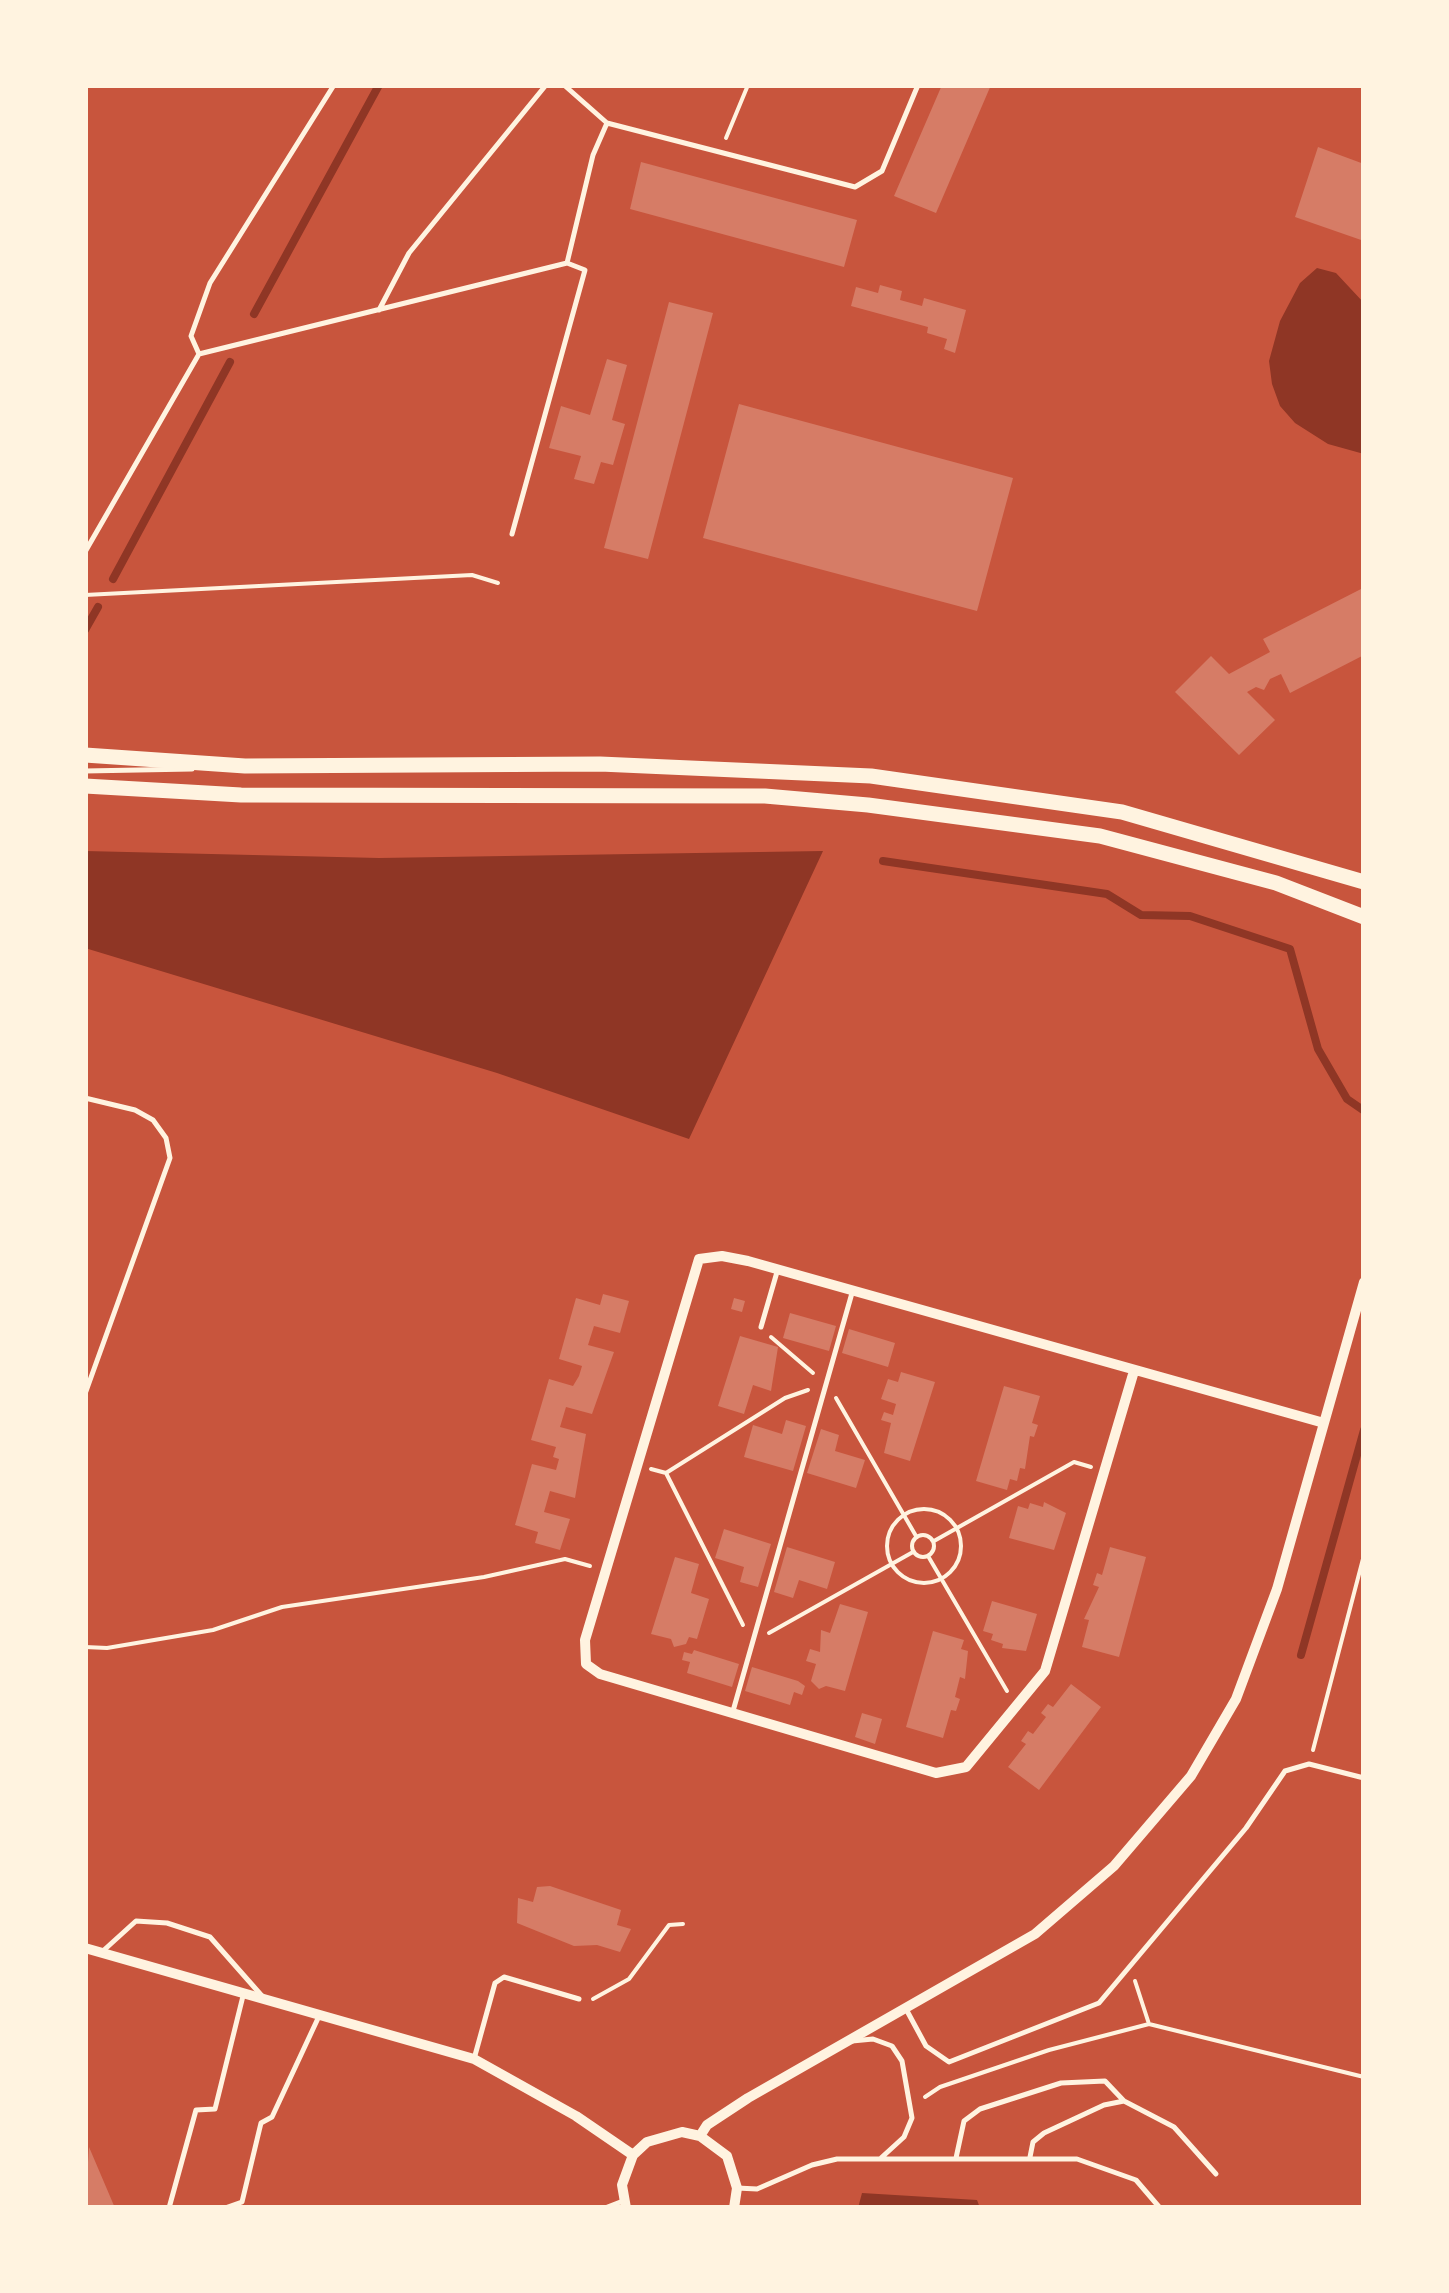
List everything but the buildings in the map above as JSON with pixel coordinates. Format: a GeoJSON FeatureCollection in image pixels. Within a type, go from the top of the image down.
{"type":"FeatureCollection","features":[{"type":"Feature","properties":{"kind":"main road"},"geometry":{"type":"LineString","coordinates":[[85,755],[244,766],[600,764],[871,776],[1122,812],[1364,882]]}},
{"type":"Feature","properties":{"kind":"main road"},"geometry":{"type":"LineString","coordinates":[[85,786],[241,795],[746,796],[868,805],[1100,836],[1276,884],[1364,917]]}},
{"type":"Feature","properties":{"kind":"street"},"geometry":{"type":"LineString","coordinates":[[1134,1371],[1045,1671],[966,1767],[936,1774],[600,1674],[586,1664],[585,1640],[699,1258],[722,1256],[778,1269],[1324,1423]]}},
{"type":"Feature","properties":{"kind":"street"},"geometry":{"type":"LineString","coordinates":[[700,2136],[707,2125],[748,2098],[1035,1934],[1114,1866],[1191,1776],[1236,1698],[1277,1589],[1364,1282]]}},
{"type":"Feature","properties":{"kind":"street"},"geometry":{"type":"LineString","coordinates":[[85,1948],[474,2059],[576,2116],[634,2155]]}},
{"type":"Feature","properties":{"kind":"street"},"geometry":{"type":"LineString","coordinates":[[624,2204],[622,2185],[634,2155],[664,2134],[700,2136],[726,2156],[737,2188],[734,2208]]}},
{"type":"Feature","properties":{"kind":"lane"},"geometry":{"type":"LineString","coordinates":[[199,354],[191,336],[210,283],[334,85]]}},
{"type":"Feature","properties":{"kind":"lane"},"geometry":{"type":"LineString","coordinates":[[379,310],[409,252],[546,85]]}},
{"type":"Feature","properties":{"kind":"lane"},"geometry":{"type":"LineString","coordinates":[[564,85],[607,123],[854,187],[882,171],[918,85]]}},
{"type":"Feature","properties":{"kind":"lane"},"geometry":{"type":"LineString","coordinates":[[568,263],[594,156],[607,123]]}},
{"type":"Feature","properties":{"kind":"lane"},"geometry":{"type":"LineString","coordinates":[[85,552],[199,354],[568,263],[585,270],[512,534]]}},
{"type":"Feature","properties":{"kind":"lane"},"geometry":{"type":"LineString","coordinates":[[85,772],[134,774],[244,766]]}},
{"type":"Feature","properties":{"kind":"lane"},"geometry":{"type":"LineString","coordinates":[[85,1098],[135,1110],[153,1120],[166,1138],[170,1158],[85,1394]]}},
{"type":"Feature","properties":{"kind":"lane"},"geometry":{"type":"LineString","coordinates":[[761,1326],[778,1269]]}},
{"type":"Feature","properties":{"kind":"lane"},"geometry":{"type":"LineString","coordinates":[[732,1713],[853,1290]]}},
{"type":"Feature","properties":{"kind":"lane"},"geometry":{"type":"LineString","coordinates":[[906,2009],[926,2046],[949,2062],[1098,2003],[1185,1895],[1246,1828],[1285,1771],[1309,1764],[1364,1778]]}},
{"type":"Feature","properties":{"kind":"lane"},"geometry":{"type":"LineString","coordinates":[[101,1953],[136,1921],[168,1922],[210,1937],[264,1998]]}},
{"type":"Feature","properties":{"kind":"lane"},"geometry":{"type":"LineString","coordinates":[[474,2059],[495,1983],[504,1978],[579,1998]]}},
{"type":"Feature","properties":{"kind":"lane"},"geometry":{"type":"LineString","coordinates":[[168,2208],[196,2110],[215,2109],[244,1993]]}},
{"type":"Feature","properties":{"kind":"lane"},"geometry":{"type":"LineString","coordinates":[[224,2208],[242,2202],[262,2123],[272,2118],[320,2014]]}},
{"type":"Feature","properties":{"kind":"lane"},"geometry":{"type":"LineString","coordinates":[[849,2042],[874,2040],[892,2046],[902,2061],[912,2118],[904,2137],[881,2158]]}},
{"type":"Feature","properties":{"kind":"lane"},"geometry":{"type":"LineString","coordinates":[[956,2158],[964,2121],[980,2108],[1061,2082],[1105,2082],[1124,2101],[1174,2127],[1216,2174]]}},
{"type":"Feature","properties":{"kind":"lane"},"geometry":{"type":"LineString","coordinates":[[1030,2157],[1033,2142],[1044,2133],[1104,2105],[1124,2101]]}},
{"type":"Feature","properties":{"kind":"lane"},"geometry":{"type":"LineString","coordinates":[[737,2188],[757,2189],[812,2165],[837,2159],[1077,2159],[1114,2168],[1136,2180],[1160,2208]]}},
{"type":"Feature","properties":{"kind":"lane"},"geometry":{"type":"LineString","coordinates":[[605,2208],[624,2204]]}},
{"type":"Feature","properties":{"kind":"path"},"geometry":{"type":"LineString","coordinates":[[720,152],[748,85]]}},
{"type":"Feature","properties":{"kind":"path"},"geometry":{"type":"LineString","coordinates":[[85,595],[472,575],[498,583]]}},
{"type":"Feature","properties":{"kind":"path"},"geometry":{"type":"LineString","coordinates":[[761,1326],[796,1361],[827,1382],[916,1536],[914,1552]]}},
{"type":"Feature","properties":{"kind":"path"},"geometry":{"type":"LineString","coordinates":[[827,1382],[785,1398],[666,1473],[752,1643],[914,1552],[928,1556],[1016,1708]]}},
{"type":"Feature","properties":{"kind":"path"},"geometry":{"type":"LineString","coordinates":[[928,1556],[934,1541],[1074,1462],[1105,1470]]}},
{"type":"Feature","properties":{"kind":"path"},"geometry":{"type":"LineString","coordinates":[[933,1510],[956,1528],[959,1556],[941,1579],[914,1582],[892,1565],[888,1537],[904,1515],[933,1510]]}},
{"type":"Feature","properties":{"kind":"path"},"geometry":{"type":"LineString","coordinates":[[916,1536],[924,1535],[934,1541]]}},
{"type":"Feature","properties":{"kind":"path"},"geometry":{"type":"LineString","coordinates":[[1308,1753],[1318,1741],[1364,1555]]}},
{"type":"Feature","properties":{"kind":"path"},"geometry":{"type":"LineString","coordinates":[[85,1647],[108,1648],[212,1630],[282,1608],[566,1559],[606,1570]]}},
{"type":"Feature","properties":{"kind":"path"},"geometry":{"type":"LineString","coordinates":[[579,1998],[588,2001],[628,1979],[669,1925],[684,1924]]}},
{"type":"Feature","properties":{"kind":"path"},"geometry":{"type":"LineString","coordinates":[[1130,1967],[1149,2024]]}},
{"type":"Feature","properties":{"kind":"path"},"geometry":{"type":"LineString","coordinates":[[909,2102],[1049,2050],[1149,2024],[1364,2077]]}},
{"type":"Feature","properties":{"kind":"shaded area"},"geometry":{"type":"Polygon","coordinates":[[[1317,268],[1336,273],[1364,303],[1364,454],[1328,444],[1295,423],[1280,406],[1272,384],[1269,361],[1280,321],[1300,283],[1317,268]]]}},
{"type":"Feature","properties":{"kind":"shaded area"},"geometry":{"type":"Polygon","coordinates":[[[85,851],[379,858],[823,851],[689,1139],[497,1073],[85,948],[85,851]]]}},
{"type":"Feature","properties":{"kind":"shaded area"},"geometry":{"type":"Polygon","coordinates":[[[862,2193],[977,2200],[980,2208],[858,2208],[862,2193]]]}},
{"type":"Feature","properties":{"kind":"waterway"},"geometry":{"type":"LineString","coordinates":[[254,314],[379,85]]}},
{"type":"Feature","properties":{"kind":"waterway"},"geometry":{"type":"LineString","coordinates":[[113,579],[230,362]]}},
{"type":"Feature","properties":{"kind":"waterway"},"geometry":{"type":"LineString","coordinates":[[85,630],[98,607]]}},
{"type":"Feature","properties":{"kind":"waterway"},"geometry":{"type":"LineString","coordinates":[[883,861],[1107,894],[1141,915],[1190,916],[1290,949],[1318,1049],[1347,1099],[1363,1110]]}},
{"type":"Feature","properties":{"kind":"waterway"},"geometry":{"type":"LineString","coordinates":[[1301,1655],[1364,1430]]}}]}
